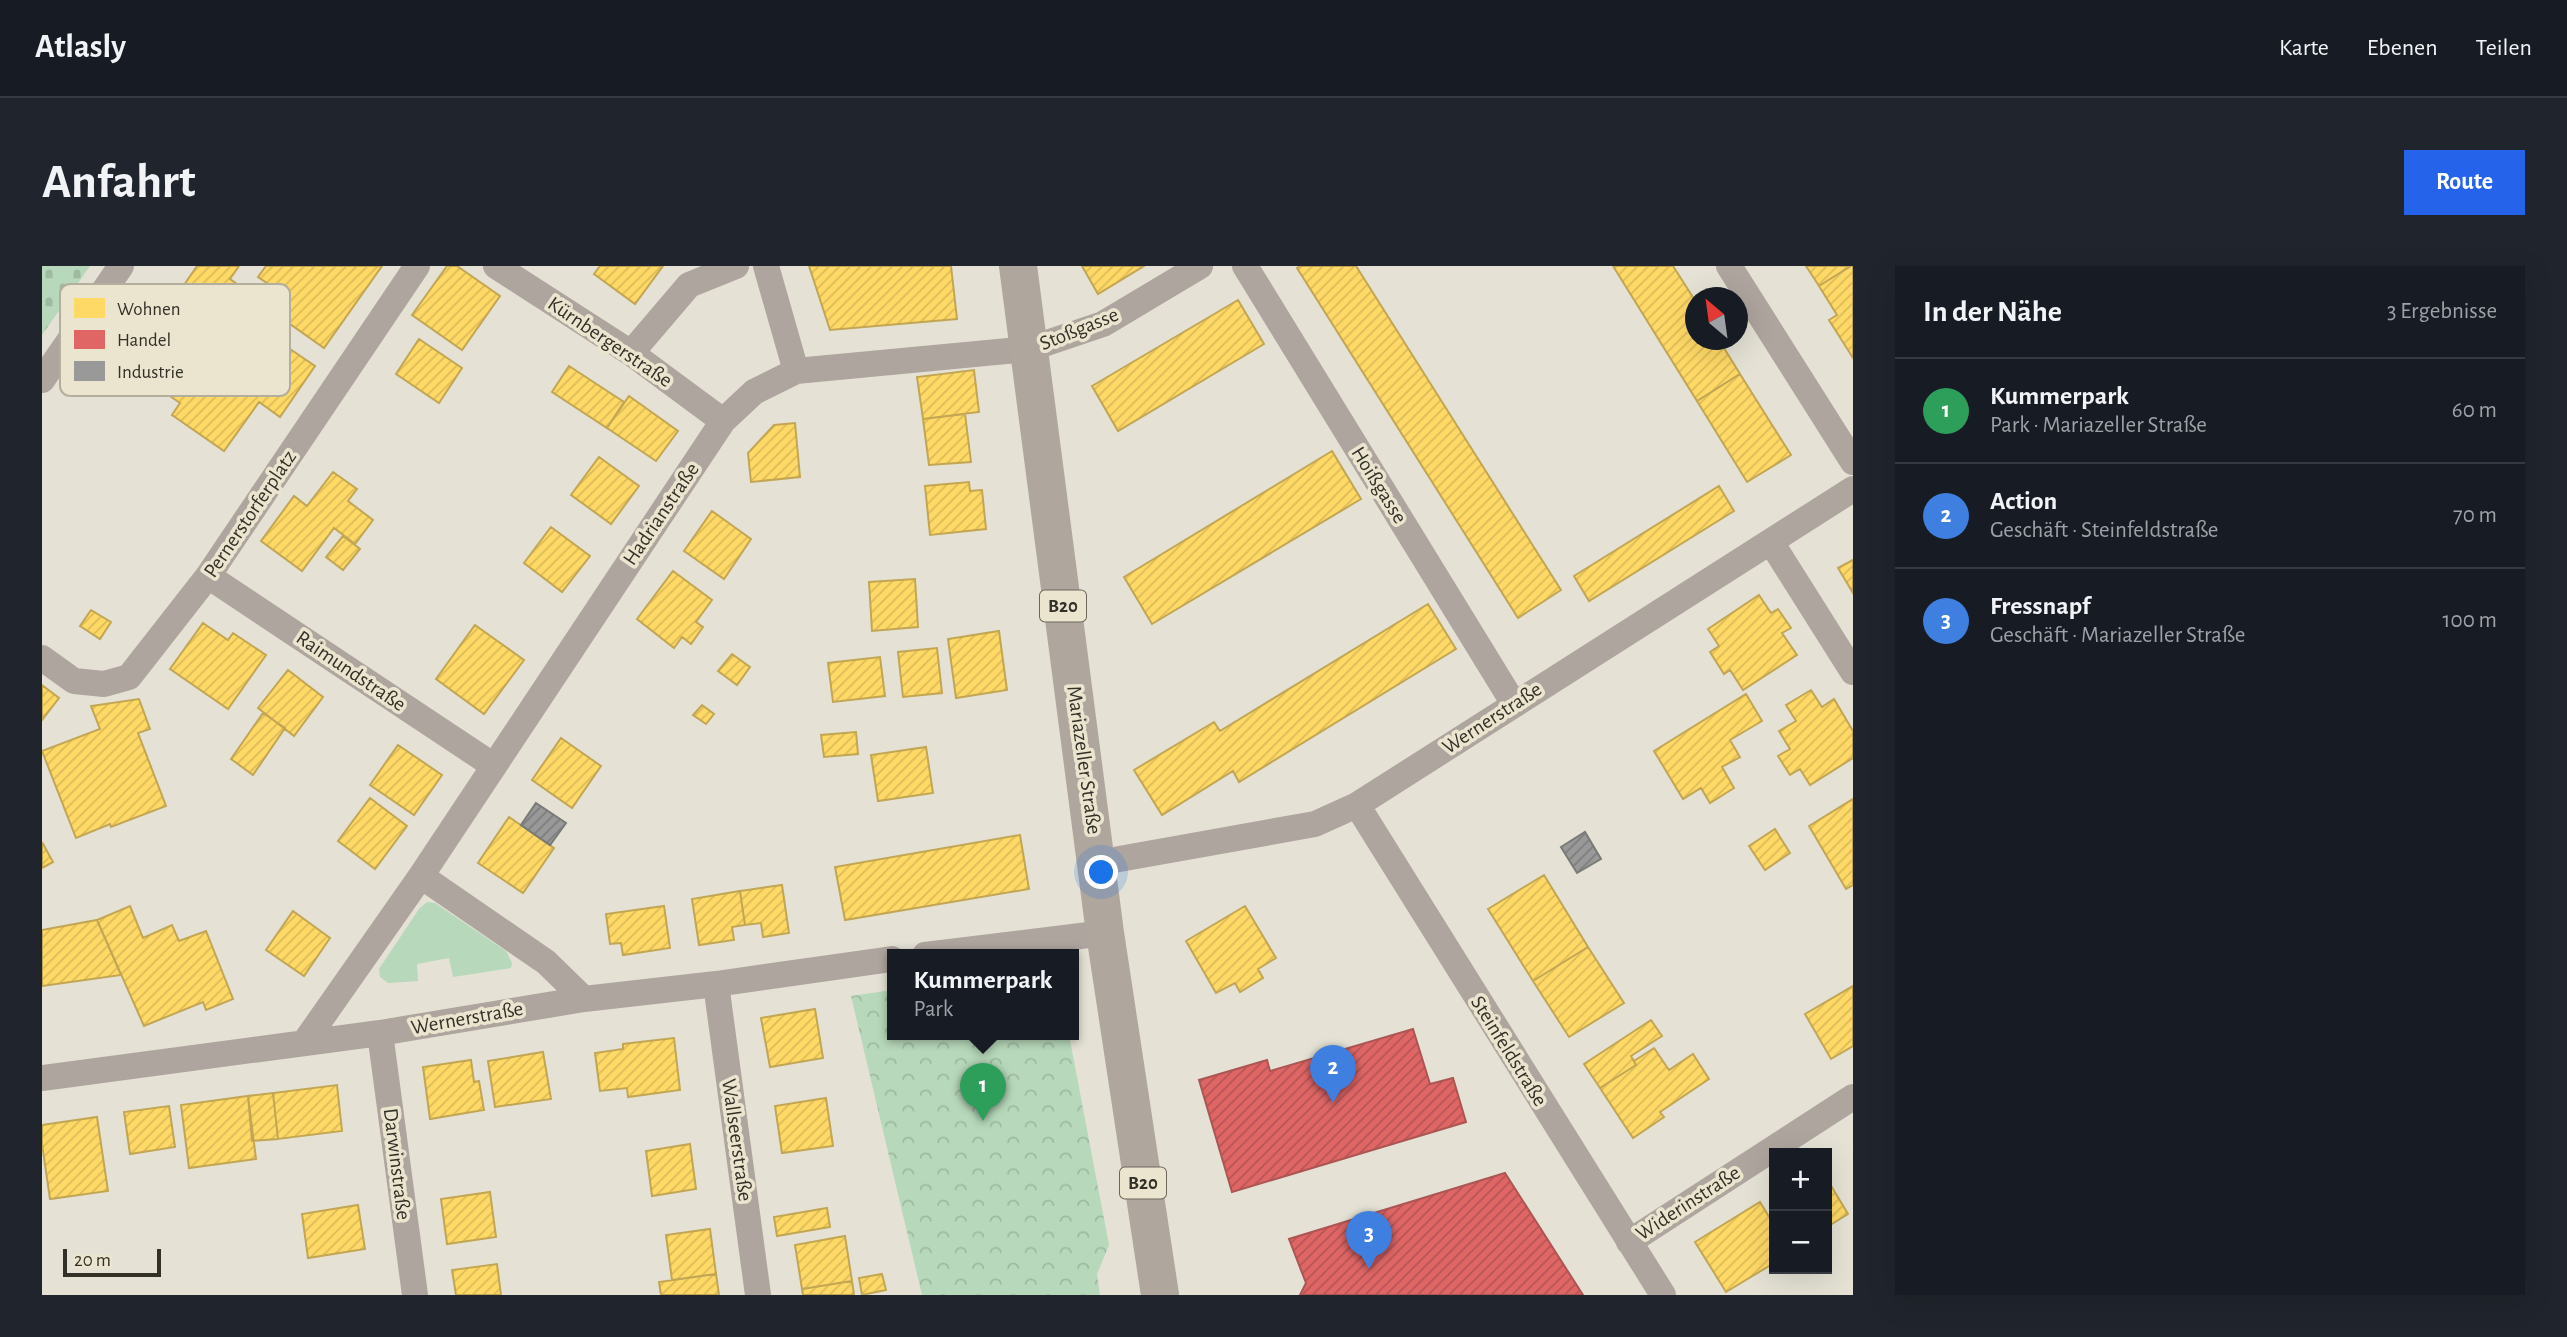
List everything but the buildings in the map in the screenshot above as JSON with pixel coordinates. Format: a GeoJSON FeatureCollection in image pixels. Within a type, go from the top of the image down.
{"type":"FeatureCollection","features":[{"type":"Feature","properties":{"kind":"main road","name":"Mariazeller Straße"},"geometry":{"type":"LineString","coordinates":[[1018,266],[1105,933],[1160,1295]]}},
{"type":"Feature","properties":{"kind":"street"},"geometry":{"type":"LineString","coordinates":[[109,284],[121,266]]}},
{"type":"Feature","properties":{"kind":"street","name":"Pernerstorferplatz"},"geometry":{"type":"LineString","coordinates":[[42,659],[74,681],[104,684],[129,677],[208,576],[417,266]]}},
{"type":"Feature","properties":{"kind":"street","name":"Kürnbergerstraße"},"geometry":{"type":"LineString","coordinates":[[496,266],[631,352],[723,421]]}},
{"type":"Feature","properties":{"kind":"street"},"geometry":{"type":"LineString","coordinates":[[631,352],[690,285],[736,266]]}},
{"type":"Feature","properties":{"kind":"street"},"geometry":{"type":"LineString","coordinates":[[766,266],[796,371]]}},
{"type":"Feature","properties":{"kind":"street","name":"Stoßgasse"},"geometry":{"type":"LineString","coordinates":[[1029,349],[1103,324],[1200,266]]}},
{"type":"Feature","properties":{"kind":"street","name":"Hoißgasse"},"geometry":{"type":"LineString","coordinates":[[1245,266],[1514,704]]}},
{"type":"Feature","properties":{"kind":"street"},"geometry":{"type":"LineString","coordinates":[[1729,266],[1853,462]]}},
{"type":"Feature","properties":{"kind":"street","name":"Hadrianstraße"},"geometry":{"type":"LineString","coordinates":[[304,1043],[421,876],[723,421],[754,392],[796,371],[1029,349]]}},
{"type":"Feature","properties":{"kind":"street"},"geometry":{"type":"LineString","coordinates":[[42,380],[60,354]]}},
{"type":"Feature","properties":{"kind":"street","name":"Wernerstraße"},"geometry":{"type":"LineString","coordinates":[[1097,863],[1315,824],[1357,805],[1853,489]]}},
{"type":"Feature","properties":{"kind":"street"},"geometry":{"type":"LineString","coordinates":[[1771,542],[1853,672]]}},
{"type":"Feature","properties":{"kind":"street","name":"Raimundstraße"},"geometry":{"type":"LineString","coordinates":[[208,576],[494,766]]}},
{"type":"Feature","properties":{"kind":"street","name":"Steinfeldstraße"},"geometry":{"type":"LineString","coordinates":[[1357,805],[1663,1295]]}},
{"type":"Feature","properties":{"kind":"street"},"geometry":{"type":"LineString","coordinates":[[421,876],[546,962],[584,999]]}},
{"type":"Feature","properties":{"kind":"street"},"geometry":{"type":"LineString","coordinates":[[974,949],[1105,933]]}},
{"type":"Feature","properties":{"kind":"street","name":"Wernerstraße"},"geometry":{"type":"LineString","coordinates":[[42,1078],[380,1033],[584,999],[887,960]]}},
{"type":"Feature","properties":{"kind":"street","name":"Wallseerstraße"},"geometry":{"type":"LineString","coordinates":[[716,984],[758,1295]]}},
{"type":"Feature","properties":{"kind":"street","name":"Darwinstraße"},"geometry":{"type":"LineString","coordinates":[[380,1033],[415,1295]]}},
{"type":"Feature","properties":{"kind":"street","name":"Widerinstraße"},"geometry":{"type":"LineString","coordinates":[[1629,1242],[1853,1097]]}},
{"type":"Feature","properties":{"kind":"green space"},"geometry":{"type":"Polygon","coordinates":[[[42,266],[90,266],[77,284],[60,284],[60,309],[42,335],[42,266]]]}},
{"type":"Feature","properties":{"kind":"green space"},"geometry":{"type":"Polygon","coordinates":[[[427,902],[435,903],[506,951],[512,963],[511,968],[453,977],[449,958],[417,964],[418,981],[388,983],[380,977],[379,969],[419,909],[427,902]]]}},
{"type":"Feature","properties":{"kind":"green space"},"geometry":{"type":"Polygon","coordinates":[[[887,991],[887,1040],[1070,1040],[1109,1245],[1097,1274],[1100,1295],[922,1295],[851,996],[887,991]]]}},
{"type":"Feature","properties":{"kind":"place","name":"Action"},"geometry":{"type":"Point","coordinates":[1333,1103]}},
{"type":"Feature","properties":{"kind":"place","name":"Kummerpark"},"geometry":{"type":"Point","coordinates":[983,1121]}},
{"type":"Feature","properties":{"kind":"place","name":"Fressnapf"},"geometry":{"type":"Point","coordinates":[1369,1269]}}]}
